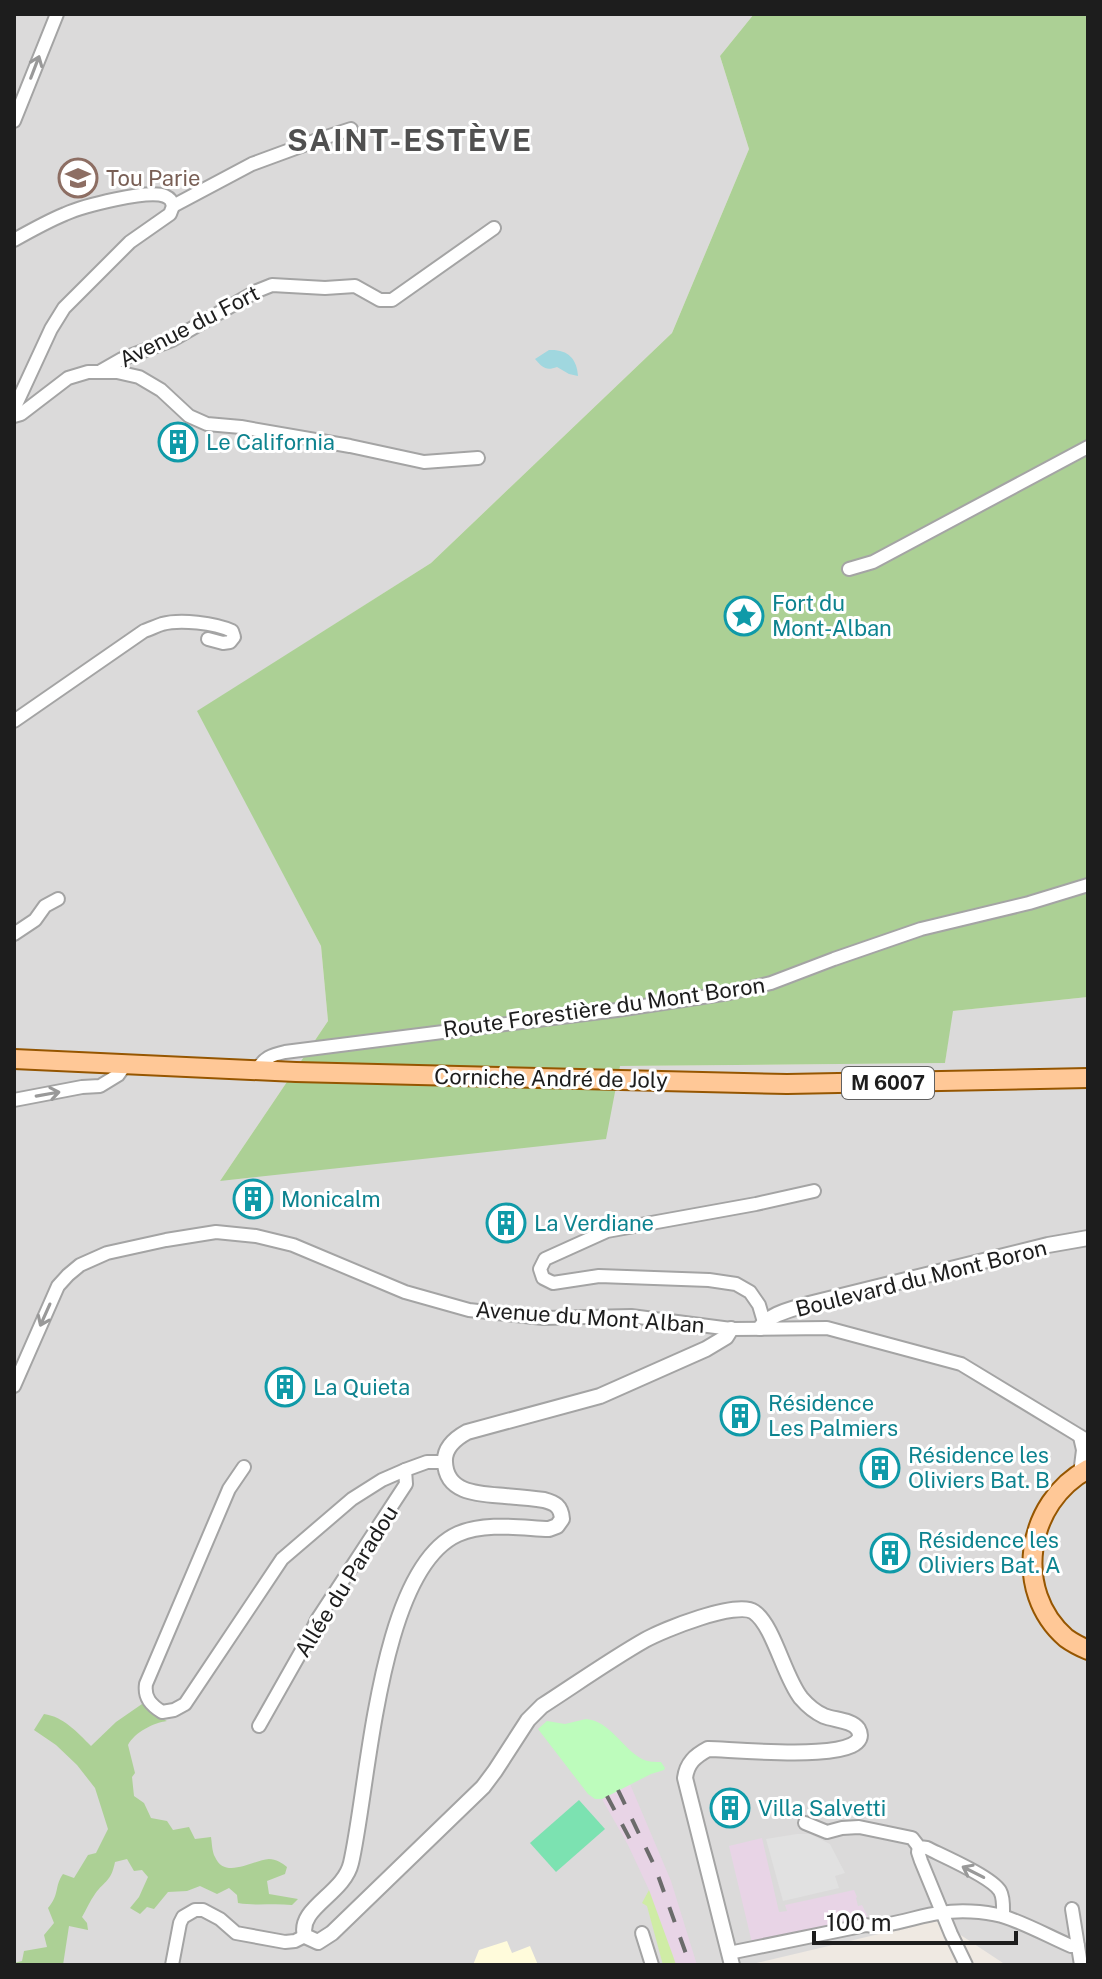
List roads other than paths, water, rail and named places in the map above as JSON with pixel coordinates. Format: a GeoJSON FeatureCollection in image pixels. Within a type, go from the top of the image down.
{"type":"FeatureCollection","features":[{"type":"Feature","properties":{"kind":"main road","name":"Corniche André de Joly"},"geometry":{"type":"LineString","coordinates":[[14,1059],[257,1070],[787,1084],[1088,1078]]}},
{"type":"Feature","properties":{"kind":"main road"},"geometry":{"type":"LineString","coordinates":[[1084,1472],[1055,1496],[1046,1509],[1036,1535],[1032,1562],[1036,1593],[1050,1620],[1068,1639],[1088,1650]]}},
{"type":"Feature","properties":{"kind":"street"},"geometry":{"type":"LineString","coordinates":[[14,121],[57,14]]}},
{"type":"Feature","properties":{"kind":"street"},"geometry":{"type":"LineString","coordinates":[[173,206],[252,164],[351,129]]}},
{"type":"Feature","properties":{"kind":"street"},"geometry":{"type":"LineString","coordinates":[[14,240],[63,214],[96,203],[153,194],[164,195],[173,206],[170,214],[130,242],[64,308],[14,409]]}},
{"type":"Feature","properties":{"kind":"street","name":"Avenue du Fort"},"geometry":{"type":"LineString","coordinates":[[98,372],[122,359],[172,340],[272,285],[355,286],[380,300],[392,300],[494,228]]}},
{"type":"Feature","properties":{"kind":"street","name":"Avenue du Fort"},"geometry":{"type":"LineString","coordinates":[[14,416],[68,378],[88,372],[117,372],[139,377],[161,390],[189,416],[207,424],[334,443],[424,462],[478,458]]}},
{"type":"Feature","properties":{"kind":"street"},"geometry":{"type":"LineString","coordinates":[[849,569],[873,562],[1088,447]]}},
{"type":"Feature","properties":{"kind":"street"},"geometry":{"type":"LineString","coordinates":[[14,721],[144,631],[165,623],[188,622],[232,631],[234,637],[230,642],[223,643],[208,639]]}},
{"type":"Feature","properties":{"kind":"street","name":"Route Forestière du Mont Boron"},"geometry":{"type":"LineString","coordinates":[[257,1070],[263,1060],[285,1052],[729,993],[771,983],[921,929],[1088,885]]}},
{"type":"Feature","properties":{"kind":"street"},"geometry":{"type":"LineString","coordinates":[[14,934],[35,920],[45,906],[58,899]]}},
{"type":"Feature","properties":{"kind":"street"},"geometry":{"type":"LineString","coordinates":[[82,1087],[87,1079],[88,1062]]}},
{"type":"Feature","properties":{"kind":"street"},"geometry":{"type":"LineString","coordinates":[[14,1100],[100,1086],[118,1075],[126,1064]]}},
{"type":"Feature","properties":{"kind":"street"},"geometry":{"type":"LineString","coordinates":[[762,1325],[759,1305],[750,1292],[736,1284],[709,1280],[599,1276],[553,1283],[543,1278],[540,1269],[545,1259],[607,1231],[814,1191]]}},
{"type":"Feature","properties":{"kind":"street","name":"Avenue du Mont Alban"},"geometry":{"type":"LineString","coordinates":[[14,1386],[58,1286],[80,1265],[107,1253],[216,1232],[256,1236],[293,1245],[405,1292],[469,1310],[543,1318],[631,1316],[731,1329],[762,1325],[827,1328],[961,1364],[1084,1439]]}},
{"type":"Feature","properties":{"kind":"street","name":"Boulevard du Mont Boron"},"geometry":{"type":"LineString","coordinates":[[762,1325],[778,1314],[805,1305],[1048,1245],[1088,1238]]}},
{"type":"Feature","properties":{"kind":"street"},"geometry":{"type":"LineString","coordinates":[[731,1329],[726,1337],[706,1349],[600,1396],[467,1432],[450,1445],[445,1462],[448,1476],[462,1490],[473,1494],[554,1502],[561,1510],[562,1519],[557,1526],[549,1529],[484,1528],[457,1535],[438,1550],[419,1574],[387,1658],[351,1865],[341,1884],[309,1913],[304,1921],[305,1936],[318,1942],[332,1933],[420,1850],[483,1787],[528,1720],[542,1706],[659,1633],[725,1610],[744,1608],[752,1610],[765,1625],[797,1692],[805,1702],[821,1715],[853,1725],[860,1737],[845,1749],[800,1753],[708,1749],[688,1764],[685,1778],[730,1959],[866,1925],[874,1927],[942,1912],[1003,1916],[1071,1946],[1078,1946]]}},
{"type":"Feature","properties":{"kind":"street"},"geometry":{"type":"LineString","coordinates":[[1084,1439],[1084,1472]]}},
{"type":"Feature","properties":{"kind":"street"},"geometry":{"type":"LineString","coordinates":[[244,1467],[229,1489],[146,1684],[148,1700],[162,1712],[185,1704],[282,1559],[352,1499],[382,1480],[427,1462],[445,1462]]}},
{"type":"Feature","properties":{"kind":"street","name":"Allée du Paradou"},"geometry":{"type":"LineString","coordinates":[[259,1726],[317,1620],[406,1484],[405,1470]]}},
{"type":"Feature","properties":{"kind":"street"},"geometry":{"type":"LineString","coordinates":[[805,1823],[827,1832],[859,1827],[912,1838],[919,1847],[921,1861],[966,1965]]}},
{"type":"Feature","properties":{"kind":"street"},"geometry":{"type":"LineString","coordinates":[[919,1847],[927,1848],[988,1879],[999,1889],[1003,1916]]}},
{"type":"Feature","properties":{"kind":"street"},"geometry":{"type":"LineString","coordinates":[[1072,1909],[1081,1965]]}},
{"type":"Feature","properties":{"kind":"street"},"geometry":{"type":"LineString","coordinates":[[172,1965],[180,1923],[183,1917],[195,1910],[203,1910],[220,1919],[236,1933],[285,1942],[305,1936]]}},
{"type":"Feature","properties":{"kind":"street"},"geometry":{"type":"LineString","coordinates":[[642,1933],[652,1965]]}},
{"type":"Feature","properties":{"kind":"water"},"geometry":{"type":"Polygon","coordinates":[[[549,350],[570,356],[576,364],[578,376],[557,367],[547,369],[540,365],[535,359],[549,350]]]}},
{"type":"Feature","properties":{"kind":"railway"},"geometry":{"type":"LineString","coordinates":[[618,1790],[655,1867],[690,1965]]}},
{"type":"Feature","properties":{"kind":"railway"},"geometry":{"type":"LineString","coordinates":[[607,1796],[632,1843]]}},
{"type":"Feature","properties":{"kind":"place","name":"Tou Parie"},"geometry":{"type":"Point","coordinates":[78,178]}},
{"type":"Feature","properties":{"kind":"place","name":"Le California"},"geometry":{"type":"Point","coordinates":[178,442]}},
{"type":"Feature","properties":{"kind":"place","name":"Fort du Mont-Alban"},"geometry":{"type":"Point","coordinates":[744,616]}},
{"type":"Feature","properties":{"kind":"place","name":"Monicalm"},"geometry":{"type":"Point","coordinates":[253,1199]}},
{"type":"Feature","properties":{"kind":"place","name":"La Verdiane"},"geometry":{"type":"Point","coordinates":[506,1223]}},
{"type":"Feature","properties":{"kind":"place","name":"La Quieta"},"geometry":{"type":"Point","coordinates":[285,1387]}},
{"type":"Feature","properties":{"kind":"place","name":"Résidence Les Palmiers"},"geometry":{"type":"Point","coordinates":[740,1416]}},
{"type":"Feature","properties":{"kind":"place","name":"Résidence les Oliviers Bat. B"},"geometry":{"type":"Point","coordinates":[880,1468]}},
{"type":"Feature","properties":{"kind":"place","name":"Résidence les Oliviers Bat. A"},"geometry":{"type":"Point","coordinates":[890,1553]}},
{"type":"Feature","properties":{"kind":"place","name":"Villa Salvetti"},"geometry":{"type":"Point","coordinates":[730,1808]}},
{"type":"Feature","properties":{"kind":"district","name":"SAINT-ESTÈVE"},"geometry":{"type":"Point","coordinates":[410,140]}}]}
